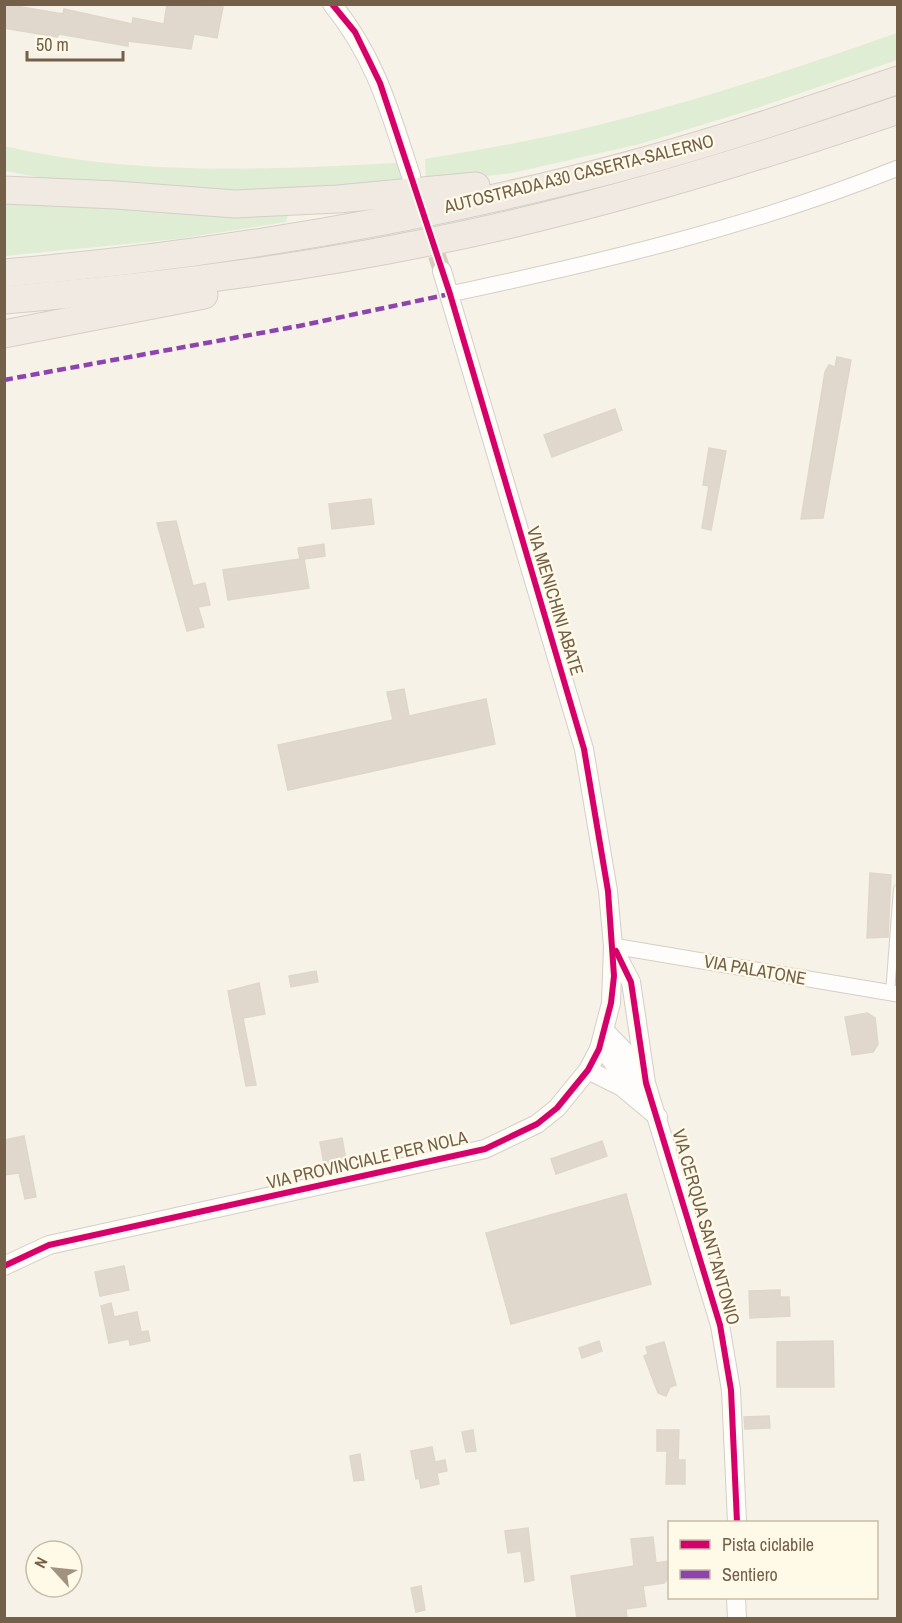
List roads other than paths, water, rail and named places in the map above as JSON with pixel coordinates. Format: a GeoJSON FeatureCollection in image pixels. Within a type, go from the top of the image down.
{"type":"FeatureCollection","features":[{"type":"Feature","properties":{"kind":"highway","name":"AUTOSTRADA A30 CASERTA-SALERNO"},"geometry":{"type":"LineString","coordinates":[[4,273],[142,259],[395,220],[536,189],[724,137],[897,80]]}},
{"type":"Feature","properties":{"kind":"highway","name":"AUTOSTRADA A30 CASERTA-SALERNO"},"geometry":{"type":"LineString","coordinates":[[4,300],[84,294],[272,270],[423,243],[565,211],[682,180],[897,110]]}},
{"type":"Feature","properties":{"kind":"highway"},"geometry":{"type":"LineString","coordinates":[[4,177],[116,195]]}},
{"type":"Feature","properties":{"kind":"highway"},"geometry":{"type":"LineString","coordinates":[[4,190],[235,204],[338,200],[503,183],[536,189]]}},
{"type":"Feature","properties":{"kind":"highway"},"geometry":{"type":"LineString","coordinates":[[4,334],[203,295],[272,270]]}},
{"type":"Feature","properties":{"kind":"street"},"geometry":{"type":"LineString","coordinates":[[332,4],[355,32],[380,83],[411,176]]}},
{"type":"Feature","properties":{"kind":"street"},"geometry":{"type":"LineString","coordinates":[[450,294],[613,256],[731,224],[897,168]]}},
{"type":"Feature","properties":{"kind":"street","name":"VIA MENICHINI ABATE"},"geometry":{"type":"LineString","coordinates":[[442,271],[584,749],[608,891],[613,946]]}},
{"type":"Feature","properties":{"kind":"street","name":"VIA PALATONE"},"geometry":{"type":"LineString","coordinates":[[613,946],[894,993]]}},
{"type":"Feature","properties":{"kind":"street","name":"VIA PROVINCIALE PER NOLA"},"geometry":{"type":"LineString","coordinates":[[4,1266],[49,1245],[485,1149],[537,1124],[557,1108],[588,1070],[599,1049],[605,1030],[614,976],[613,946]]}},
{"type":"Feature","properties":{"kind":"street","name":"VIA CERQUA SANT'ANTONIO"},"geometry":{"type":"LineString","coordinates":[[613,946],[631,982],[646,1083]]}},
{"type":"Feature","properties":{"kind":"street","name":"VIA CERQUA SANT'ANTONIO"},"geometry":{"type":"LineString","coordinates":[[605,1030],[633,1060],[646,1083],[659,1118],[720,1324],[731,1390],[737,1521]]}},
{"type":"Feature","properties":{"kind":"street","name":"VIA CERQUA SANT'ANTONIO"},"geometry":{"type":"LineString","coordinates":[[599,1049],[627,1079],[640,1101]]}},
{"type":"Feature","properties":{"kind":"street","name":"VIA CERQUA SANT'ANTONIO"},"geometry":{"type":"LineString","coordinates":[[588,1070],[622,1087],[659,1118]]}},
{"type":"Feature","properties":{"kind":"street"},"geometry":{"type":"LineString","coordinates":[[736,1599],[738,1618]]}},
{"type":"Feature","properties":{"kind":"lane"},"geometry":{"type":"LineString","coordinates":[[894,993],[897,889]]}},
{"type":"Feature","properties":{"kind":"tunnel"},"geometry":{"type":"LineString","coordinates":[[420,204],[442,271]]}}]}
